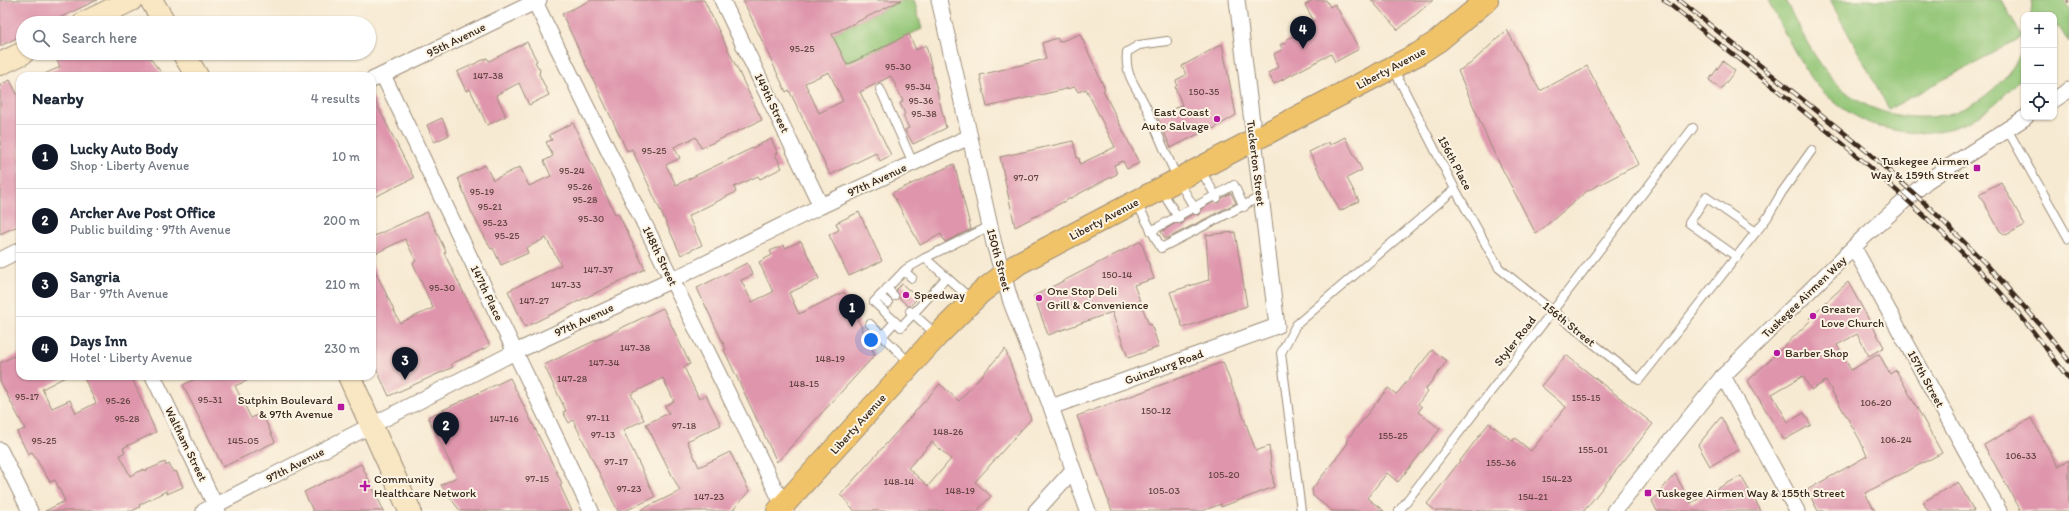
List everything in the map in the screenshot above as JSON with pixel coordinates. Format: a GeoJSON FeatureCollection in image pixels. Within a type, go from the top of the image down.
{"type":"FeatureCollection","features":[{"type":"Feature","properties":{"kind":"main road"},"geometry":{"type":"LineString","coordinates":[[98,16],[131,0]]}},
{"type":"Feature","properties":{"kind":"main road"},"geometry":{"type":"LineString","coordinates":[[151,0],[161,16]]}},
{"type":"Feature","properties":{"kind":"main road","name":"Liberty Avenue"},"geometry":{"type":"LineString","coordinates":[[782,509],[938,336],[990,284],[1004,276],[1019,263],[1393,67],[1438,41],[1487,0]]}},
{"type":"Feature","properties":{"kind":"main road"},"geometry":{"type":"LineString","coordinates":[[0,64],[16,56]]}},
{"type":"Feature","properties":{"kind":"main road"},"geometry":{"type":"LineString","coordinates":[[187,60],[195,72]]}},
{"type":"Feature","properties":{"kind":"main road"},"geometry":{"type":"LineString","coordinates":[[351,380],[373,426],[410,511]]}},
{"type":"Feature","properties":{"kind":"street","name":"149th Street"},"geometry":{"type":"LineString","coordinates":[[722,0],[821,206]]}},
{"type":"Feature","properties":{"kind":"street","name":"150th Street"},"geometry":{"type":"LineString","coordinates":[[939,0],[990,226],[1011,302],[1051,407],[1088,511]]}},
{"type":"Feature","properties":{"kind":"street","name":"Tuckerton Street"},"geometry":{"type":"LineString","coordinates":[[1237,0],[1277,326]]}},
{"type":"Feature","properties":{"kind":"street","name":"95th Avenue"},"geometry":{"type":"LineString","coordinates":[[378,78],[536,1]]}},
{"type":"Feature","properties":{"kind":"street","name":"148th Street"},"geometry":{"type":"LineString","coordinates":[[536,1],[782,509]]}},
{"type":"Feature","properties":{"kind":"street","name":"147th Place"},"geometry":{"type":"LineString","coordinates":[[378,78],[515,352],[591,511]]}},
{"type":"Feature","properties":{"kind":"street"},"geometry":{"type":"LineString","coordinates":[[2057,98],[2069,90]]}},
{"type":"Feature","properties":{"kind":"street","name":"Tuskegee Airmen Way"},"geometry":{"type":"LineString","coordinates":[[1614,511],[1723,376],[1854,248],[1926,180],[2021,120]]}},
{"type":"Feature","properties":{"kind":"street","name":"97th Avenue"},"geometry":{"type":"LineString","coordinates":[[213,509],[515,352],[672,280],[821,206],[969,137]]}},
{"type":"Feature","properties":{"kind":"street","name":"157th Street"},"geometry":{"type":"LineString","coordinates":[[1854,248],[1999,511]]}},
{"type":"Feature","properties":{"kind":"street"},"geometry":{"type":"LineString","coordinates":[[0,260],[16,252]]}},
{"type":"Feature","properties":{"kind":"street","name":"Guinzburg Road"},"geometry":{"type":"LineString","coordinates":[[1051,407],[1277,326]]}},
{"type":"Feature","properties":{"kind":"street"},"geometry":{"type":"LineString","coordinates":[[1723,376],[1797,511]]}},
{"type":"Feature","properties":{"kind":"street","name":"Waltham Street"},"geometry":{"type":"LineString","coordinates":[[155,380],[213,509]]}},
{"type":"Feature","properties":{"kind":"street"},"geometry":{"type":"LineString","coordinates":[[0,450],[30,511]]}},
{"type":"Feature","properties":{"kind":"street"},"geometry":{"type":"LineString","coordinates":[[1036,511],[1073,470]]}},
{"type":"Feature","properties":{"kind":"lane"},"geometry":{"type":"LineString","coordinates":[[1167,41],[1139,45],[1127,52],[1126,65],[1134,86],[1147,109],[1178,217]]}},
{"type":"Feature","properties":{"kind":"lane","name":"156th Place"},"geometry":{"type":"LineString","coordinates":[[1393,67],[1455,189],[1499,268]]}},
{"type":"Feature","properties":{"kind":"lane"},"geometry":{"type":"LineString","coordinates":[[880,89],[914,163]]}},
{"type":"Feature","properties":{"kind":"lane","name":"Styler Road"},"geometry":{"type":"LineString","coordinates":[[1399,511],[1693,128]]}},
{"type":"Feature","properties":{"kind":"lane"},"geometry":{"type":"LineString","coordinates":[[2007,129],[2069,239]]}},
{"type":"Feature","properties":{"kind":"lane"},"geometry":{"type":"LineString","coordinates":[[1756,232],[1706,197],[1689,223],[1737,257],[1756,232],[1812,150]]}},
{"type":"Feature","properties":{"kind":"lane"},"geometry":{"type":"LineString","coordinates":[[1200,168],[1216,197]]}},
{"type":"Feature","properties":{"kind":"lane"},"geometry":{"type":"LineString","coordinates":[[1169,184],[1195,208]]}},
{"type":"Feature","properties":{"kind":"lane"},"geometry":{"type":"LineString","coordinates":[[1151,230],[1216,197],[1234,185],[1244,207]]}},
{"type":"Feature","properties":{"kind":"lane"},"geometry":{"type":"LineString","coordinates":[[1301,511],[1281,353],[1296,325],[1455,189]]}},
{"type":"Feature","properties":{"kind":"lane"},"geometry":{"type":"LineString","coordinates":[[1136,202],[1161,248],[1225,212],[1244,207],[1260,196]]}},
{"type":"Feature","properties":{"kind":"lane"},"geometry":{"type":"LineString","coordinates":[[946,278],[935,285],[905,319],[901,327],[874,302],[904,271],[916,267],[925,258],[990,226]]}},
{"type":"Feature","properties":{"kind":"lane","name":"156th Street"},"geometry":{"type":"LineString","coordinates":[[1499,268],[1639,380],[1737,257]]}},
{"type":"Feature","properties":{"kind":"lane"},"geometry":{"type":"LineString","coordinates":[[925,258],[946,278],[973,300]]}},
{"type":"Feature","properties":{"kind":"lane"},"geometry":{"type":"LineString","coordinates":[[904,271],[912,278]]}},
{"type":"Feature","properties":{"kind":"lane"},"geometry":{"type":"LineString","coordinates":[[886,288],[894,296]]}},
{"type":"Feature","properties":{"kind":"lane"},"geometry":{"type":"LineString","coordinates":[[880,296],[888,303]]}},
{"type":"Feature","properties":{"kind":"lane"},"geometry":{"type":"LineString","coordinates":[[911,312],[938,336]]}},
{"type":"Feature","properties":{"kind":"lane"},"geometry":{"type":"LineString","coordinates":[[882,336],[895,322]]}},
{"type":"Feature","properties":{"kind":"lane"},"geometry":{"type":"LineString","coordinates":[[870,324],[912,364]]}},
{"type":"Feature","properties":{"kind":"green space"},"geometry":{"type":"Polygon","coordinates":[[[902,0],[914,0],[922,29],[846,63],[832,34],[902,0]]]}},
{"type":"Feature","properties":{"kind":"green space"},"geometry":{"type":"Polygon","coordinates":[[[1768,0],[1785,0],[1813,52],[1839,86],[1861,103],[1874,109],[1903,116],[1932,117],[1960,110],[1970,105],[1990,92],[1999,84],[2014,65],[2021,52],[2021,78],[1990,108],[1974,119],[1945,130],[1923,133],[1902,131],[1880,127],[1860,119],[1842,107],[1825,93],[1811,77],[1788,39],[1768,0]]]}},
{"type":"Feature","properties":{"kind":"green space"},"geometry":{"type":"Polygon","coordinates":[[[1830,0],[2002,0],[2021,38],[1889,109],[1830,0]]]}},
{"type":"Feature","properties":{"kind":"green space"},"geometry":{"type":"Polygon","coordinates":[[[2032,0],[2064,0],[2069,9],[2069,43],[2059,27],[2057,27],[2057,12],[2031,12],[2032,0]]]}},
{"type":"Feature","properties":{"kind":"building"},"geometry":{"type":"Polygon","coordinates":[[[0,0],[97,0],[64,16],[16,16],[16,38],[0,46],[0,0]]]}},
{"type":"Feature","properties":{"kind":"building"},"geometry":{"type":"Polygon","coordinates":[[[591,0],[704,0],[762,120],[701,148],[696,137],[674,147],[680,158],[666,165],[676,185],[771,139],[778,153],[775,154],[782,168],[760,179],[758,176],[734,187],[736,192],[688,216],[702,245],[681,255],[632,149],[627,151],[562,14],[591,0]]]}},
{"type":"Feature","properties":{"kind":"building"},"geometry":{"type":"Polygon","coordinates":[[[743,0],[902,0],[832,34],[847,65],[909,34],[916,50],[926,45],[946,128],[913,144],[905,130],[909,128],[903,116],[905,114],[900,103],[903,101],[891,76],[860,92],[891,155],[880,161],[876,153],[830,175],[789,90],[786,92],[743,0]],[[829,72],[805,83],[819,113],[843,101],[829,72]]]}},
{"type":"Feature","properties":{"kind":"building"},"geometry":{"type":"Polygon","coordinates":[[[1313,0],[1326,0],[1330,7],[1335,4],[1359,49],[1335,62],[1331,54],[1274,84],[1268,73],[1278,67],[1274,54],[1283,49],[1280,45],[1287,42],[1286,40],[1299,33],[1297,31],[1314,21],[1305,5],[1313,0]]]}},
{"type":"Feature","properties":{"kind":"building"},"geometry":{"type":"Polygon","coordinates":[[[1371,0],[1433,0],[1398,30],[1371,0]]]}},
{"type":"Feature","properties":{"kind":"building"},"geometry":{"type":"Polygon","coordinates":[[[1507,30],[1540,91],[1587,66],[1639,164],[1587,191],[1536,234],[1493,151],[1458,71],[1470,64],[1507,30]]]}},
{"type":"Feature","properties":{"kind":"building"},"geometry":{"type":"Polygon","coordinates":[[[1080,34],[1105,89],[1103,90],[1139,163],[1127,169],[1123,161],[1114,165],[1117,174],[1015,227],[1000,157],[1073,141],[1080,164],[1115,147],[1086,89],[1078,92],[1075,87],[987,107],[980,75],[1046,59],[1042,43],[1057,38],[1059,42],[1080,34]]]}},
{"type":"Feature","properties":{"kind":"building"},"geometry":{"type":"Polygon","coordinates":[[[527,42],[537,61],[535,62],[540,70],[539,74],[549,95],[529,105],[519,83],[496,95],[506,116],[487,125],[470,89],[466,91],[457,72],[487,58],[489,61],[527,42]]]}},
{"type":"Feature","properties":{"kind":"building"},"geometry":{"type":"Polygon","coordinates":[[[1222,44],[1236,115],[1213,129],[1212,127],[1171,148],[1157,116],[1182,105],[1175,87],[1177,85],[1176,80],[1186,75],[1182,66],[1222,44]]]}},
{"type":"Feature","properties":{"kind":"building"},"geometry":{"type":"Polygon","coordinates":[[[57,60],[151,60],[161,72],[49,72],[60,67],[57,60]]]}},
{"type":"Feature","properties":{"kind":"building"},"geometry":{"type":"Polygon","coordinates":[[[1723,61],[1735,71],[1721,89],[1709,80],[1723,61]]]}},
{"type":"Feature","properties":{"kind":"building"},"geometry":{"type":"Polygon","coordinates":[[[10,80],[16,92],[16,227],[0,234],[0,85],[10,80]]]}},
{"type":"Feature","properties":{"kind":"building"},"geometry":{"type":"Polygon","coordinates":[[[376,103],[414,178],[376,196],[376,103]]]}},
{"type":"Feature","properties":{"kind":"building"},"geometry":{"type":"Polygon","coordinates":[[[442,118],[449,135],[434,142],[427,125],[442,118]]]}},
{"type":"Feature","properties":{"kind":"building"},"geometry":{"type":"Polygon","coordinates":[[[573,123],[615,214],[618,213],[645,269],[525,327],[508,291],[561,265],[546,238],[526,248],[528,253],[501,265],[493,248],[491,249],[472,213],[458,178],[485,165],[493,180],[520,167],[529,186],[551,176],[544,161],[553,156],[546,142],[552,140],[549,135],[573,123]]]}},
{"type":"Feature","properties":{"kind":"building"},"geometry":{"type":"Polygon","coordinates":[[[1345,137],[1362,170],[1347,178],[1359,201],[1340,211],[1309,152],[1329,142],[1330,145],[1345,137]]]}},
{"type":"Feature","properties":{"kind":"building"},"geometry":{"type":"Polygon","coordinates":[[[954,164],[971,229],[945,242],[941,234],[920,245],[892,193],[954,164]]]}},
{"type":"Feature","properties":{"kind":"building"},"geometry":{"type":"Polygon","coordinates":[[[2001,182],[2025,225],[2006,235],[2000,231],[1979,194],[2001,182]]]}},
{"type":"Feature","properties":{"kind":"building"},"geometry":{"type":"Polygon","coordinates":[[[1231,193],[1236,203],[1166,239],[1161,232],[1176,223],[1182,224],[1184,219],[1193,214],[1199,215],[1201,209],[1214,202],[1219,203],[1222,198],[1231,193]]]}},
{"type":"Feature","properties":{"kind":"building"},"geometry":{"type":"Polygon","coordinates":[[[427,212],[446,252],[444,253],[490,346],[451,364],[453,367],[389,396],[376,368],[376,272],[400,323],[433,308],[413,263],[416,261],[405,239],[376,253],[376,235],[427,212]]]}},
{"type":"Feature","properties":{"kind":"building"},"geometry":{"type":"Polygon","coordinates":[[[859,212],[882,261],[849,276],[829,235],[839,230],[836,223],[859,212]]]}},
{"type":"Feature","properties":{"kind":"building"},"geometry":{"type":"Polygon","coordinates":[[[1235,232],[1247,306],[1183,328],[1170,292],[1209,280],[1206,235],[1235,232]]]}},
{"type":"Feature","properties":{"kind":"building"},"geometry":{"type":"Polygon","coordinates":[[[801,241],[819,279],[789,293],[799,314],[844,292],[875,355],[777,462],[724,350],[726,349],[697,288],[747,263],[753,275],[741,280],[752,302],[773,292],[759,262],[772,255],[770,251],[784,245],[785,248],[801,241]]]}},
{"type":"Feature","properties":{"kind":"building"},"geometry":{"type":"Polygon","coordinates":[[[1141,241],[1154,279],[1134,285],[1159,347],[1128,358],[1112,312],[1048,335],[1034,296],[1141,241]]]}},
{"type":"Feature","properties":{"kind":"building"},"geometry":{"type":"Polygon","coordinates":[[[1848,282],[1884,347],[1869,356],[1857,334],[1837,345],[1851,370],[1879,354],[1890,374],[1896,370],[1942,453],[1865,493],[1875,511],[1818,511],[1807,490],[1867,456],[1860,440],[1826,381],[1811,390],[1803,376],[1772,394],[1788,422],[1804,413],[1811,425],[1784,440],[1748,381],[1811,320],[1809,318],[1848,282]]]}},
{"type":"Feature","properties":{"kind":"building","name":"Speedway"},"geometry":{"type":"Polygon","coordinates":[[[902,284],[918,298],[910,306],[899,298],[896,290],[902,284]]]}},
{"type":"Feature","properties":{"kind":"building"},"geometry":{"type":"Polygon","coordinates":[[[663,308],[690,364],[684,367],[699,399],[706,395],[721,425],[687,441],[699,467],[730,452],[749,491],[732,511],[639,511],[680,491],[646,424],[669,413],[665,406],[674,401],[663,378],[631,394],[644,420],[623,430],[655,497],[625,511],[618,511],[573,420],[569,423],[563,412],[566,411],[544,365],[663,308]]]}},
{"type":"Feature","properties":{"kind":"building"},"geometry":{"type":"Polygon","coordinates":[[[1005,349],[1031,419],[975,482],[991,496],[977,511],[855,511],[849,506],[849,503],[840,495],[940,384],[959,401],[1005,349]],[[932,442],[908,468],[928,486],[951,459],[932,442]]]}},
{"type":"Feature","properties":{"kind":"building"},"geometry":{"type":"Polygon","coordinates":[[[1432,350],[1447,361],[1425,390],[1427,392],[1418,404],[1422,407],[1418,412],[1440,429],[1398,482],[1387,473],[1367,498],[1384,511],[1332,511],[1313,496],[1312,489],[1348,443],[1346,441],[1388,388],[1396,394],[1432,350]]]}},
{"type":"Feature","properties":{"kind":"building"},"geometry":{"type":"Polygon","coordinates":[[[16,355],[16,380],[59,380],[42,389],[52,408],[70,400],[76,413],[96,403],[85,380],[133,380],[156,432],[123,448],[125,452],[120,455],[130,476],[144,469],[145,471],[165,462],[166,466],[169,464],[173,472],[176,471],[183,487],[167,494],[166,491],[139,505],[140,507],[132,511],[45,511],[65,501],[55,480],[50,482],[32,452],[28,454],[17,432],[25,429],[0,381],[0,363],[16,355]]]}},
{"type":"Feature","properties":{"kind":"building"},"geometry":{"type":"Polygon","coordinates":[[[1566,355],[1653,424],[1584,511],[1436,511],[1427,504],[1489,423],[1513,441],[1515,438],[1531,451],[1566,407],[1541,386],[1566,355]]]}},
{"type":"Feature","properties":{"kind":"building"},"geometry":{"type":"Polygon","coordinates":[[[1223,362],[1256,451],[1269,446],[1274,487],[1221,507],[1221,504],[1202,511],[1112,511],[1077,416],[1223,362]]]}},
{"type":"Feature","properties":{"kind":"building"},"geometry":{"type":"Polygon","coordinates":[[[510,378],[562,483],[560,485],[572,511],[460,511],[441,485],[457,477],[428,417],[510,378]]]}},
{"type":"Feature","properties":{"kind":"building"},"geometry":{"type":"Polygon","coordinates":[[[193,380],[248,380],[235,386],[251,418],[262,413],[275,442],[223,467],[183,385],[193,380]]]}},
{"type":"Feature","properties":{"kind":"building"},"geometry":{"type":"Polygon","coordinates":[[[1721,417],[1739,450],[1710,466],[1698,445],[1721,417]]]}},
{"type":"Feature","properties":{"kind":"building"},"geometry":{"type":"Polygon","coordinates":[[[2031,418],[2058,466],[2069,460],[2069,511],[2021,511],[1984,445],[2031,418]]]}},
{"type":"Feature","properties":{"kind":"building"},"geometry":{"type":"Polygon","coordinates":[[[361,464],[384,511],[313,511],[304,492],[361,464]]]}},
{"type":"Feature","properties":{"kind":"building"},"geometry":{"type":"Polygon","coordinates":[[[1675,474],[1691,503],[1741,476],[1761,511],[1657,511],[1652,501],[1675,474]]]}},
{"type":"Feature","properties":{"kind":"building"},"geometry":{"type":"Polygon","coordinates":[[[1958,482],[1974,511],[1928,511],[1923,502],[1958,482]]]}},
{"type":"Feature","properties":{"kind":"railway"},"geometry":{"type":"LineString","coordinates":[[1664,0],[1789,99],[1911,203],[1950,240],[2009,302],[2069,379]]}},
{"type":"Feature","properties":{"kind":"railway"},"geometry":{"type":"LineString","coordinates":[[1679,0],[1869,153],[1930,208],[1988,266],[2042,327],[2069,361]]}},
{"type":"Feature","properties":{"kind":"place","name":"Days Inn"},"geometry":{"type":"Point","coordinates":[1303,49]}},
{"type":"Feature","properties":{"kind":"place","name":"East Coast Auto Salvage"},"geometry":{"type":"Point","coordinates":[1217,119]}},
{"type":"Feature","properties":{"kind":"place","name":"Tuskegee Airmen Way & 159th Street"},"geometry":{"type":"Point","coordinates":[1977,168]}},
{"type":"Feature","properties":{"kind":"place","name":"Speedway"},"geometry":{"type":"Point","coordinates":[906,295]}},
{"type":"Feature","properties":{"kind":"place","name":"One Stop Deli Grill & Convenience"},"geometry":{"type":"Point","coordinates":[1039,298]}},
{"type":"Feature","properties":{"kind":"place","name":"Greater Love Church"},"geometry":{"type":"Point","coordinates":[1813,316]}},
{"type":"Feature","properties":{"kind":"place","name":"Lucky Auto Body"},"geometry":{"type":"Point","coordinates":[852,327]}},
{"type":"Feature","properties":{"kind":"place","name":"Barber Shop"},"geometry":{"type":"Point","coordinates":[1777,353]}},
{"type":"Feature","properties":{"kind":"place","name":"Sangria"},"geometry":{"type":"Point","coordinates":[405,380]}},
{"type":"Feature","properties":{"kind":"place","name":"Sutphin Boulevard & 97th Avenue"},"geometry":{"type":"Point","coordinates":[341,407]}},
{"type":"Feature","properties":{"kind":"place","name":"Archer Ave Post Office"},"geometry":{"type":"Point","coordinates":[446,445]}},
{"type":"Feature","properties":{"kind":"place","name":"Community Healthcare Network"},"geometry":{"type":"Point","coordinates":[365,486]}},
{"type":"Feature","properties":{"kind":"place","name":"Tuskegee Airmen Way & 155th Street"},"geometry":{"type":"Point","coordinates":[1648,493]}}]}
